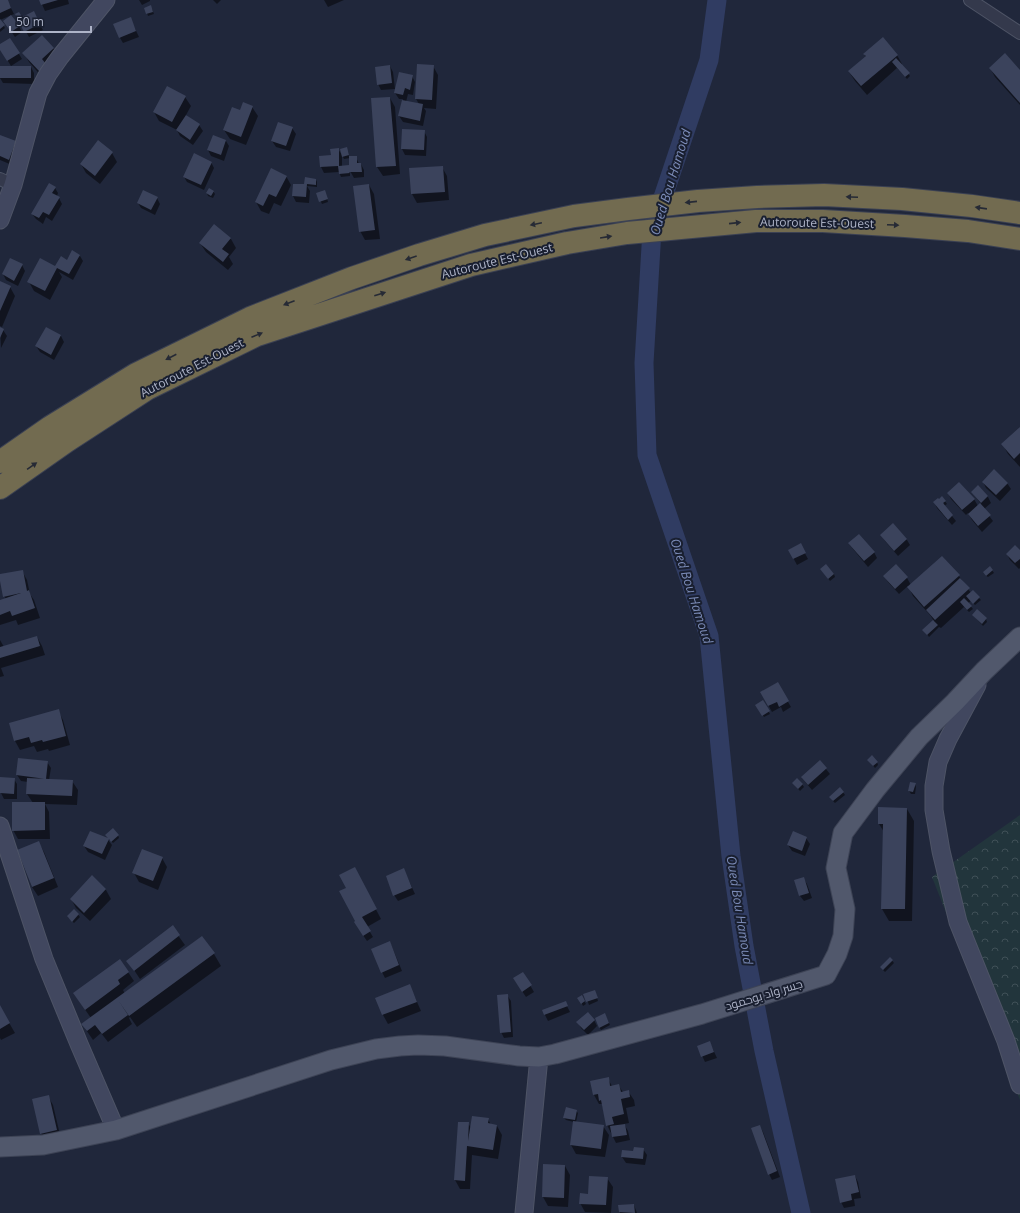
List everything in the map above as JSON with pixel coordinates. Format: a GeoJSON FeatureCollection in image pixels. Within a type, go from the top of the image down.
{"type":"FeatureCollection","features":[{"type":"Feature","properties":{"kind":"highway","name":"Autoroute Est-Ouest"},"geometry":{"type":"LineString","coordinates":[[0,462],[50,427],[136,374],[250,318],[352,278],[419,255],[485,235],[574,216],[698,201],[757,197],[824,195],[902,199],[972,206],[1020,213]]}},
{"type":"Feature","properties":{"kind":"highway","name":"Autoroute Est-Ouest"},"geometry":{"type":"LineString","coordinates":[[0,488],[67,441],[147,389],[257,335],[471,265],[567,243],[627,233],[756,221],[824,221],[905,226],[968,231],[1020,239]]}},
{"type":"Feature","properties":{"kind":"main road"},"geometry":{"type":"LineString","coordinates":[[0,220],[7,182],[38,93],[60,56],[106,0]]}},
{"type":"Feature","properties":{"kind":"main road"},"geometry":{"type":"LineString","coordinates":[[1020,637],[984,671],[948,739],[938,762],[934,786],[934,810],[941,850],[958,922],[1006,1041],[1020,1085]]}},
{"type":"Feature","properties":{"kind":"main road","name":"جسر واد بوحمود"},"geometry":{"type":"LineString","coordinates":[[0,1147],[43,1145],[116,1130],[331,1060],[376,1050],[400,1046],[425,1045],[445,1046],[498,1054],[539,1057],[702,1014],[826,975],[837,954],[843,936],[845,909],[836,868],[843,833],[875,790],[919,737],[956,702],[984,671]]}},
{"type":"Feature","properties":{"kind":"main road"},"geometry":{"type":"LineString","coordinates":[[0,826],[44,959],[116,1130]]}},
{"type":"Feature","properties":{"kind":"main road"},"geometry":{"type":"LineString","coordinates":[[524,1213],[539,1057]]}},
{"type":"Feature","properties":{"kind":"street"},"geometry":{"type":"LineString","coordinates":[[970,0],[1020,33]]}},
{"type":"Feature","properties":{"kind":"green space"},"geometry":{"type":"Polygon","coordinates":[[[1020,815],[1020,1100],[932,877],[1020,815]]]}},
{"type":"Feature","properties":{"kind":"building"},"geometry":{"type":"Polygon","coordinates":[[[0,0],[8,0],[11,8],[0,13],[0,0]]]}},
{"type":"Feature","properties":{"kind":"building"},"geometry":{"type":"Polygon","coordinates":[[[39,0],[58,0],[41,5],[39,0]]]}},
{"type":"Feature","properties":{"kind":"building"},"geometry":{"type":"Polygon","coordinates":[[[151,5],[153,12],[146,14],[144,8],[151,5]]]}},
{"type":"Feature","properties":{"kind":"building"},"geometry":{"type":"Polygon","coordinates":[[[34,11],[40,24],[24,32],[15,14],[19,12],[22,17],[34,11]]]}},
{"type":"Feature","properties":{"kind":"building"},"geometry":{"type":"Polygon","coordinates":[[[11,15],[20,26],[11,32],[3,21],[11,15]]]}},
{"type":"Feature","properties":{"kind":"building"},"geometry":{"type":"Polygon","coordinates":[[[131,17],[136,31],[119,38],[113,24],[131,17]]]}},
{"type":"Feature","properties":{"kind":"building"},"geometry":{"type":"Polygon","coordinates":[[[0,19],[5,25],[0,29],[0,19]]]}},
{"type":"Feature","properties":{"kind":"building"},"geometry":{"type":"Polygon","coordinates":[[[42,35],[54,48],[42,59],[46,64],[39,71],[22,53],[42,35]]]}},
{"type":"Feature","properties":{"kind":"building"},"geometry":{"type":"Polygon","coordinates":[[[883,37],[898,55],[861,86],[848,71],[866,56],[863,54],[883,37]]]}},
{"type":"Feature","properties":{"kind":"building"},"geometry":{"type":"Polygon","coordinates":[[[10,38],[20,53],[7,61],[0,50],[0,44],[10,38]]]}},
{"type":"Feature","properties":{"kind":"building"},"geometry":{"type":"Polygon","coordinates":[[[1005,53],[1020,70],[1020,103],[989,68],[1005,53]]]}},
{"type":"Feature","properties":{"kind":"building"},"geometry":{"type":"Polygon","coordinates":[[[896,58],[910,73],[905,77],[892,62],[896,58]]]}},
{"type":"Feature","properties":{"kind":"building"},"geometry":{"type":"Polygon","coordinates":[[[417,64],[434,65],[432,100],[415,99],[417,64]]]}},
{"type":"Feature","properties":{"kind":"building"},"geometry":{"type":"Polygon","coordinates":[[[390,65],[392,83],[377,85],[375,67],[390,65]]]}},
{"type":"Feature","properties":{"kind":"building"},"geometry":{"type":"Polygon","coordinates":[[[0,66],[31,66],[31,78],[0,78],[0,66]]]}},
{"type":"Feature","properties":{"kind":"building"},"geometry":{"type":"Polygon","coordinates":[[[399,72],[413,75],[410,90],[405,88],[403,95],[394,93],[399,72]]]}},
{"type":"Feature","properties":{"kind":"building"},"geometry":{"type":"Polygon","coordinates":[[[167,86],[186,96],[172,122],[153,112],[167,86]]]}},
{"type":"Feature","properties":{"kind":"building"},"geometry":{"type":"Polygon","coordinates":[[[390,97],[396,166],[376,167],[371,98],[390,97]]]}},
{"type":"Feature","properties":{"kind":"building"},"geometry":{"type":"Polygon","coordinates":[[[402,100],[423,104],[420,121],[398,116],[402,100]]]}},
{"type":"Feature","properties":{"kind":"building"},"geometry":{"type":"Polygon","coordinates":[[[243,102],[253,106],[241,137],[223,130],[232,107],[240,110],[243,102]]]}},
{"type":"Feature","properties":{"kind":"building"},"geometry":{"type":"Polygon","coordinates":[[[186,115],[200,124],[190,140],[176,130],[186,115]]]}},
{"type":"Feature","properties":{"kind":"building"},"geometry":{"type":"Polygon","coordinates":[[[278,122],[293,127],[286,146],[271,141],[278,122]]]}},
{"type":"Feature","properties":{"kind":"building"},"geometry":{"type":"Polygon","coordinates":[[[402,129],[425,130],[424,150],[401,149],[402,129]]]}},
{"type":"Feature","properties":{"kind":"building"},"geometry":{"type":"Polygon","coordinates":[[[0,135],[16,141],[9,160],[0,156],[0,135]]]}},
{"type":"Feature","properties":{"kind":"building"},"geometry":{"type":"Polygon","coordinates":[[[213,135],[226,140],[221,155],[207,150],[213,135]]]}},
{"type":"Feature","properties":{"kind":"building"},"geometry":{"type":"Polygon","coordinates":[[[98,140],[113,152],[95,176],[80,164],[98,140]]]}},
{"type":"Feature","properties":{"kind":"building"},"geometry":{"type":"Polygon","coordinates":[[[347,147],[349,155],[342,157],[340,149],[347,147]]]}},
{"type":"Feature","properties":{"kind":"building"},"geometry":{"type":"Polygon","coordinates":[[[339,148],[339,166],[349,165],[349,156],[357,156],[357,163],[361,163],[362,172],[339,174],[338,166],[320,167],[319,156],[331,155],[330,149],[339,148]]]}},
{"type":"Feature","properties":{"kind":"building"},"geometry":{"type":"Polygon","coordinates":[[[194,153],[212,162],[201,185],[183,177],[194,153]]]}},
{"type":"Feature","properties":{"kind":"building"},"geometry":{"type":"Polygon","coordinates":[[[443,166],[445,192],[411,194],[409,168],[443,166]]]}},
{"type":"Feature","properties":{"kind":"building"},"geometry":{"type":"Polygon","coordinates":[[[271,168],[287,176],[276,197],[269,194],[263,206],[255,202],[271,168]]]}},
{"type":"Feature","properties":{"kind":"building"},"geometry":{"type":"Polygon","coordinates":[[[305,177],[316,179],[316,185],[307,184],[306,197],[292,196],[293,184],[304,184],[305,177]]]}},
{"type":"Feature","properties":{"kind":"building"},"geometry":{"type":"Polygon","coordinates":[[[49,183],[56,187],[52,193],[60,197],[49,215],[43,212],[39,218],[31,214],[49,183]]]}},
{"type":"Feature","properties":{"kind":"building"},"geometry":{"type":"Polygon","coordinates":[[[369,184],[375,230],[359,232],[353,186],[369,184]]]}},
{"type":"Feature","properties":{"kind":"building"},"geometry":{"type":"Polygon","coordinates":[[[209,188],[214,191],[211,196],[206,193],[209,188]]]}},
{"type":"Feature","properties":{"kind":"building"},"geometry":{"type":"Polygon","coordinates":[[[143,190],[158,197],[151,210],[137,203],[143,190]]]}},
{"type":"Feature","properties":{"kind":"building"},"geometry":{"type":"Polygon","coordinates":[[[325,190],[328,199],[319,202],[316,193],[325,190]]]}},
{"type":"Feature","properties":{"kind":"building"},"geometry":{"type":"Polygon","coordinates":[[[214,224],[231,238],[222,249],[229,254],[223,262],[199,243],[214,224]]]}},
{"type":"Feature","properties":{"kind":"building"},"geometry":{"type":"Polygon","coordinates":[[[72,250],[80,255],[69,274],[57,268],[45,291],[27,282],[40,258],[55,266],[61,256],[67,260],[72,250]]]}},
{"type":"Feature","properties":{"kind":"building"},"geometry":{"type":"Polygon","coordinates":[[[10,258],[23,264],[14,281],[2,274],[10,258]]]}},
{"type":"Feature","properties":{"kind":"building"},"geometry":{"type":"Polygon","coordinates":[[[0,281],[11,286],[0,311],[0,281]]]}},
{"type":"Feature","properties":{"kind":"building"},"geometry":{"type":"Polygon","coordinates":[[[0,327],[4,329],[0,338],[0,327]]]}},
{"type":"Feature","properties":{"kind":"building"},"geometry":{"type":"Polygon","coordinates":[[[46,327],[61,335],[51,355],[35,346],[46,327]]]}},
{"type":"Feature","properties":{"kind":"building"},"geometry":{"type":"Polygon","coordinates":[[[1020,427],[1020,453],[1014,459],[1001,444],[1020,427]]]}},
{"type":"Feature","properties":{"kind":"building"},"geometry":{"type":"Polygon","coordinates":[[[994,469],[1008,483],[996,495],[982,482],[994,469]]]}},
{"type":"Feature","properties":{"kind":"building"},"geometry":{"type":"Polygon","coordinates":[[[959,482],[975,499],[962,510],[947,493],[959,482]]]}},
{"type":"Feature","properties":{"kind":"building"},"geometry":{"type":"Polygon","coordinates":[[[978,485],[988,496],[981,503],[971,492],[978,485]]]}},
{"type":"Feature","properties":{"kind":"building"},"geometry":{"type":"Polygon","coordinates":[[[942,496],[946,501],[943,503],[953,515],[948,520],[933,502],[942,496]]]}},
{"type":"Feature","properties":{"kind":"building"},"geometry":{"type":"Polygon","coordinates":[[[980,503],[991,515],[978,526],[968,514],[980,503]]]}},
{"type":"Feature","properties":{"kind":"building"},"geometry":{"type":"Polygon","coordinates":[[[893,523],[907,539],[894,551],[880,535],[893,523]]]}},
{"type":"Feature","properties":{"kind":"building"},"geometry":{"type":"Polygon","coordinates":[[[859,534],[875,552],[864,561],[848,543],[859,534]]]}},
{"type":"Feature","properties":{"kind":"building"},"geometry":{"type":"Polygon","coordinates":[[[801,543],[806,553],[793,559],[788,550],[801,543]]]}},
{"type":"Feature","properties":{"kind":"building"},"geometry":{"type":"Polygon","coordinates":[[[1015,545],[1020,550],[1020,559],[1015,563],[1006,554],[1015,545]]]}},
{"type":"Feature","properties":{"kind":"building"},"geometry":{"type":"Polygon","coordinates":[[[942,556],[960,575],[924,607],[907,587],[942,556]]]}},
{"type":"Feature","properties":{"kind":"building"},"geometry":{"type":"Polygon","coordinates":[[[826,564],[834,574],[828,579],[820,569],[826,564]]]}},
{"type":"Feature","properties":{"kind":"building"},"geometry":{"type":"Polygon","coordinates":[[[896,564],[908,577],[895,589],[883,576],[896,564]]]}},
{"type":"Feature","properties":{"kind":"building"},"geometry":{"type":"Polygon","coordinates":[[[990,566],[993,570],[986,576],[983,572],[990,566]]]}},
{"type":"Feature","properties":{"kind":"building"},"geometry":{"type":"Polygon","coordinates":[[[23,570],[27,591],[29,590],[35,608],[12,616],[10,611],[0,615],[0,600],[21,593],[3,597],[0,574],[23,570]]]}},
{"type":"Feature","properties":{"kind":"building"},"geometry":{"type":"Polygon","coordinates":[[[960,578],[970,588],[935,620],[926,610],[960,578]]]}},
{"type":"Feature","properties":{"kind":"building"},"geometry":{"type":"Polygon","coordinates":[[[973,590],[980,597],[973,604],[966,596],[973,590]]]}},
{"type":"Feature","properties":{"kind":"building"},"geometry":{"type":"Polygon","coordinates":[[[964,598],[972,606],[967,610],[960,602],[964,598]]]}},
{"type":"Feature","properties":{"kind":"building"},"geometry":{"type":"Polygon","coordinates":[[[977,609],[987,618],[982,624],[972,615],[977,609]]]}},
{"type":"Feature","properties":{"kind":"building"},"geometry":{"type":"Polygon","coordinates":[[[933,620],[938,625],[927,635],[922,630],[933,620]]]}},
{"type":"Feature","properties":{"kind":"building"},"geometry":{"type":"Polygon","coordinates":[[[37,636],[40,646],[0,658],[0,647],[37,636]]]}},
{"type":"Feature","properties":{"kind":"building"},"geometry":{"type":"Polygon","coordinates":[[[778,682],[789,701],[779,707],[777,702],[768,706],[760,692],[778,682]]]}},
{"type":"Feature","properties":{"kind":"building"},"geometry":{"type":"Polygon","coordinates":[[[763,700],[770,711],[762,716],[755,705],[763,700]]]}},
{"type":"Feature","properties":{"kind":"building"},"geometry":{"type":"Polygon","coordinates":[[[59,709],[66,736],[43,742],[42,740],[31,743],[29,737],[14,741],[9,723],[59,709]]]}},
{"type":"Feature","properties":{"kind":"building"},"geometry":{"type":"Polygon","coordinates":[[[872,755],[878,762],[873,766],[867,760],[872,755]]]}},
{"type":"Feature","properties":{"kind":"building"},"geometry":{"type":"Polygon","coordinates":[[[18,758],[48,761],[46,779],[16,775],[18,758]]]}},
{"type":"Feature","properties":{"kind":"building"},"geometry":{"type":"Polygon","coordinates":[[[820,760],[827,768],[808,785],[801,777],[820,760]]]}},
{"type":"Feature","properties":{"kind":"building"},"geometry":{"type":"Polygon","coordinates":[[[0,777],[15,778],[14,794],[0,793],[0,777]]]}},
{"type":"Feature","properties":{"kind":"building"},"geometry":{"type":"Polygon","coordinates":[[[27,778],[73,780],[72,796],[26,794],[27,778]]]}},
{"type":"Feature","properties":{"kind":"building"},"geometry":{"type":"Polygon","coordinates":[[[797,778],[803,784],[798,789],[792,783],[797,778]]]}},
{"type":"Feature","properties":{"kind":"building"},"geometry":{"type":"Polygon","coordinates":[[[910,782],[916,783],[913,792],[908,791],[910,782]]]}},
{"type":"Feature","properties":{"kind":"building"},"geometry":{"type":"Polygon","coordinates":[[[840,787],[844,792],[833,801],[829,797],[840,787]]]}},
{"type":"Feature","properties":{"kind":"building"},"geometry":{"type":"Polygon","coordinates":[[[12,802],[45,802],[45,830],[12,831],[12,802]]]}},
{"type":"Feature","properties":{"kind":"building"},"geometry":{"type":"Polygon","coordinates":[[[878,807],[907,808],[905,909],[881,909],[883,824],[878,824],[878,807]]]}},
{"type":"Feature","properties":{"kind":"building"},"geometry":{"type":"Polygon","coordinates":[[[113,828],[119,835],[111,842],[109,839],[102,854],[83,846],[90,831],[108,838],[105,835],[113,828]]]}},
{"type":"Feature","properties":{"kind":"building"},"geometry":{"type":"Polygon","coordinates":[[[793,831],[807,837],[802,851],[787,845],[793,831]]]}},
{"type":"Feature","properties":{"kind":"building"},"geometry":{"type":"Polygon","coordinates":[[[39,841],[54,878],[32,887],[17,850],[39,841]]]}},
{"type":"Feature","properties":{"kind":"building"},"geometry":{"type":"Polygon","coordinates":[[[142,849],[163,857],[153,881],[132,873],[142,849]]]}},
{"type":"Feature","properties":{"kind":"building"},"geometry":{"type":"Polygon","coordinates":[[[355,867],[377,909],[362,917],[371,931],[363,936],[354,922],[355,921],[339,891],[346,888],[339,875],[355,867]]]}},
{"type":"Feature","properties":{"kind":"building"},"geometry":{"type":"Polygon","coordinates":[[[404,868],[412,888],[393,896],[386,876],[404,868]]]}},
{"type":"Feature","properties":{"kind":"building"},"geometry":{"type":"Polygon","coordinates":[[[92,875],[106,889],[84,913],[70,899],[92,875]]]}},
{"type":"Feature","properties":{"kind":"building"},"geometry":{"type":"Polygon","coordinates":[[[804,877],[809,893],[799,896],[794,880],[804,877]]]}},
{"type":"Feature","properties":{"kind":"building"},"geometry":{"type":"Polygon","coordinates":[[[74,909],[79,914],[72,922],[67,916],[74,909]]]}},
{"type":"Feature","properties":{"kind":"building"},"geometry":{"type":"Polygon","coordinates":[[[173,925],[180,935],[134,971],[126,961],[173,925]]]}},
{"type":"Feature","properties":{"kind":"building"},"geometry":{"type":"Polygon","coordinates":[[[202,936],[215,953],[129,1016],[118,1000],[128,1015],[102,1034],[95,1025],[87,1031],[81,1024],[202,936]]]}},
{"type":"Feature","properties":{"kind":"building"},"geometry":{"type":"Polygon","coordinates":[[[390,941],[399,965],[381,973],[371,949],[390,941]]]}},
{"type":"Feature","properties":{"kind":"building"},"geometry":{"type":"Polygon","coordinates":[[[890,957],[893,960],[883,970],[880,967],[890,957]]]}},
{"type":"Feature","properties":{"kind":"building"},"geometry":{"type":"Polygon","coordinates":[[[120,959],[129,972],[118,980],[120,984],[85,1010],[73,993],[120,959]]]}},
{"type":"Feature","properties":{"kind":"building"},"geometry":{"type":"Polygon","coordinates":[[[523,972],[532,985],[522,992],[513,978],[523,972]]]}},
{"type":"Feature","properties":{"kind":"building"},"geometry":{"type":"Polygon","coordinates":[[[410,984],[417,1002],[382,1015],[375,998],[410,984]]]}},
{"type":"Feature","properties":{"kind":"building"},"geometry":{"type":"Polygon","coordinates":[[[595,990],[598,998],[586,1002],[583,994],[595,990]]]}},
{"type":"Feature","properties":{"kind":"building"},"geometry":{"type":"Polygon","coordinates":[[[508,994],[511,1032],[500,1033],[497,995],[508,994]]]}},
{"type":"Feature","properties":{"kind":"building"},"geometry":{"type":"Polygon","coordinates":[[[582,995],[585,1001],[581,1004],[577,998],[582,995]]]}},
{"type":"Feature","properties":{"kind":"building"},"geometry":{"type":"Polygon","coordinates":[[[566,1001],[568,1006],[544,1015],[542,1010],[566,1001]]]}},
{"type":"Feature","properties":{"kind":"building"},"geometry":{"type":"Polygon","coordinates":[[[0,1005],[10,1023],[0,1029],[0,1005]]]}},
{"type":"Feature","properties":{"kind":"building"},"geometry":{"type":"Polygon","coordinates":[[[588,1012],[595,1020],[584,1030],[576,1022],[588,1012]]]}},
{"type":"Feature","properties":{"kind":"building"},"geometry":{"type":"Polygon","coordinates":[[[605,1013],[609,1023],[599,1028],[595,1018],[605,1013]]]}},
{"type":"Feature","properties":{"kind":"building"},"geometry":{"type":"Polygon","coordinates":[[[710,1041],[714,1052],[701,1057],[697,1046],[710,1041]]]}},
{"type":"Feature","properties":{"kind":"building"},"geometry":{"type":"Polygon","coordinates":[[[609,1077],[610,1086],[619,1084],[621,1092],[629,1090],[630,1097],[621,1099],[624,1114],[612,1117],[614,1124],[606,1126],[601,1100],[599,1101],[598,1094],[593,1095],[590,1081],[609,1077]]]}},
{"type":"Feature","properties":{"kind":"building"},"geometry":{"type":"Polygon","coordinates":[[[49,1095],[57,1130],[40,1134],[32,1099],[49,1095]]]}},
{"type":"Feature","properties":{"kind":"building"},"geometry":{"type":"Polygon","coordinates":[[[566,1107],[577,1110],[575,1120],[563,1118],[566,1107]]]}},
{"type":"Feature","properties":{"kind":"building"},"geometry":{"type":"Polygon","coordinates":[[[472,1116],[489,1118],[488,1123],[497,1125],[493,1150],[467,1146],[465,1181],[454,1180],[458,1122],[469,1122],[468,1141],[472,1116]]]}},
{"type":"Feature","properties":{"kind":"building"},"geometry":{"type":"Polygon","coordinates":[[[573,1121],[604,1125],[601,1149],[570,1145],[573,1121]]]}},
{"type":"Feature","properties":{"kind":"building"},"geometry":{"type":"Polygon","coordinates":[[[625,1124],[627,1135],[612,1137],[610,1126],[625,1124]]]}},
{"type":"Feature","properties":{"kind":"building"},"geometry":{"type":"Polygon","coordinates":[[[760,1125],[777,1171],[768,1175],[751,1128],[760,1125]]]}},
{"type":"Feature","properties":{"kind":"building"},"geometry":{"type":"Polygon","coordinates":[[[634,1147],[644,1148],[643,1159],[621,1157],[622,1150],[633,1151],[634,1147]]]}},
{"type":"Feature","properties":{"kind":"building"},"geometry":{"type":"Polygon","coordinates":[[[543,1164],[565,1165],[564,1198],[542,1197],[543,1164]]]}},
{"type":"Feature","properties":{"kind":"building"},"geometry":{"type":"Polygon","coordinates":[[[855,1175],[859,1192],[851,1194],[852,1200],[840,1203],[835,1179],[855,1175]]]}},
{"type":"Feature","properties":{"kind":"building"},"geometry":{"type":"Polygon","coordinates":[[[589,1176],[608,1177],[606,1205],[579,1204],[580,1193],[588,1194],[589,1176]]]}},
{"type":"Feature","properties":{"kind":"building"},"geometry":{"type":"Polygon","coordinates":[[[634,1204],[635,1213],[619,1212],[618,1205],[634,1204]]]}},
{"type":"Feature","properties":{"kind":"waterway","name":"Oued Bou Hamoud"},"geometry":{"type":"LineString","coordinates":[[717,0],[709,60],[652,230],[644,363],[647,455],[709,636],[731,856],[744,946],[764,1051],[801,1213]]}}]}
